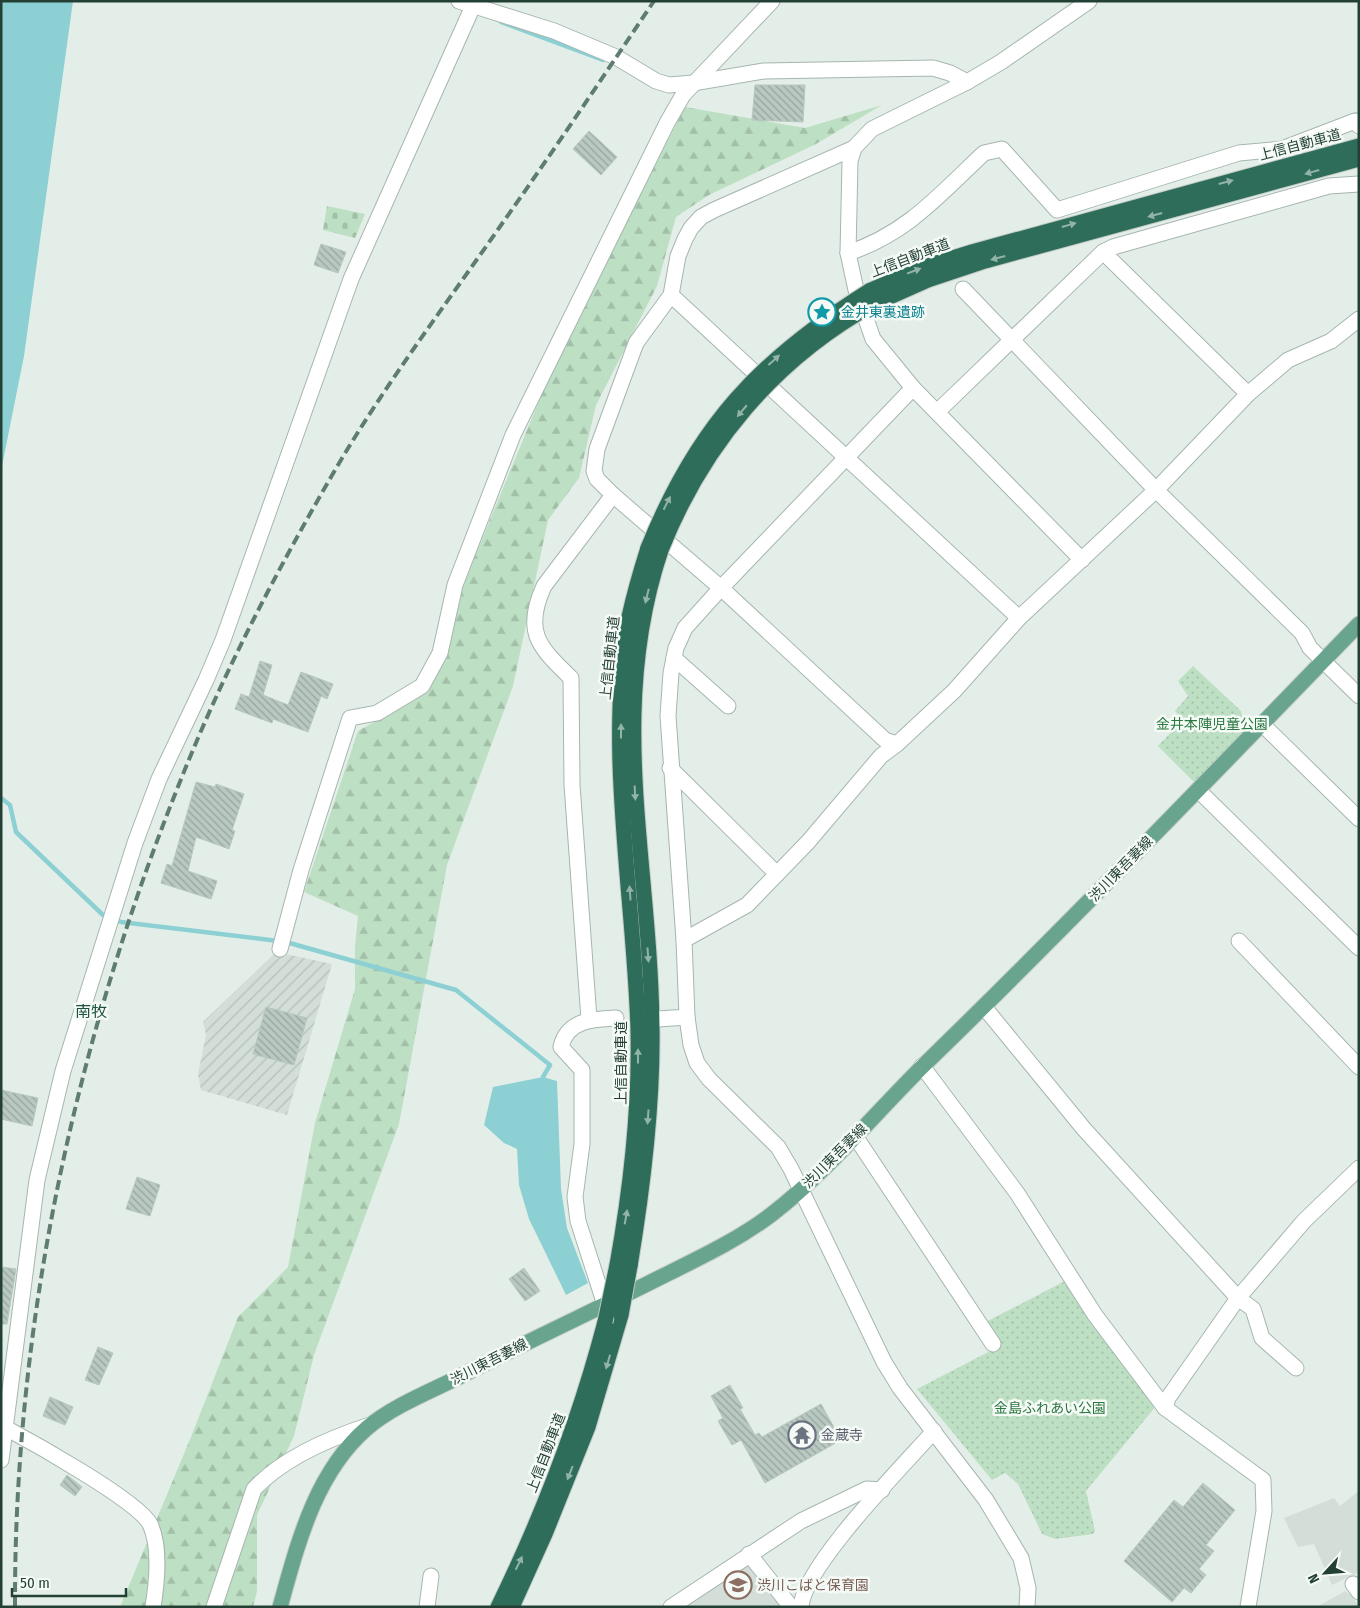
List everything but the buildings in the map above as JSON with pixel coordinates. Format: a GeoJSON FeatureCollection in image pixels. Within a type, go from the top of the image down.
{"type":"FeatureCollection","features":[{"type":"Feature","properties":{"kind":"highway","name":"上信自動車道"},"geometry":{"type":"LineString","coordinates":[[512,1607],[545,1534],[582,1426],[591,1375],[624,1266],[646,1152],[652,1029],[633,773],[635,678],[643,614],[655,549],[688,490],[718,441],[752,398],[807,348],[872,298],[927,266],[1359,146]]}},
{"type":"Feature","properties":{"kind":"highway","name":"上信自動車道"},"geometry":{"type":"LineString","coordinates":[[872,298],[985,261],[1359,159]]}},
{"type":"Feature","properties":{"kind":"highway","name":"上信自動車道"},"geometry":{"type":"LineString","coordinates":[[498,1607],[582,1426]]}},
{"type":"Feature","properties":{"kind":"main road","name":"渋川東吾妻線"},"geometry":{"type":"LineString","coordinates":[[280,1607],[306,1522],[320,1489],[332,1467],[370,1425],[396,1409],[497,1357],[724,1245],[769,1217],[802,1190],[856,1136],[922,1066],[984,1007],[1359,624]]}},
{"type":"Feature","properties":{"kind":"street"},"geometry":{"type":"LineString","coordinates":[[280,949],[301,870],[350,718],[377,713],[422,686],[440,653],[455,585],[513,435],[668,123],[683,95],[693,83],[772,1]]}},
{"type":"Feature","properties":{"kind":"street"},"geometry":{"type":"LineString","coordinates":[[897,744],[885,740],[721,588],[613,495],[597,479],[594,471],[597,449],[636,343],[671,295],[678,256],[691,228],[701,218],[854,148],[872,129],[967,82],[1001,62],[1089,1]]}},
{"type":"Feature","properties":{"kind":"street"},"geometry":{"type":"LineString","coordinates":[[1,1460],[38,1180],[63,1071],[135,843],[160,779],[206,680],[226,631],[351,279],[466,4],[554,31],[616,57],[656,81],[669,85],[693,83],[764,71],[933,68],[950,73],[967,82]]}},
{"type":"Feature","properties":{"kind":"street"},"geometry":{"type":"LineString","coordinates":[[848,253],[874,244],[906,225],[984,153],[1002,149],[1057,210],[1239,153],[1282,149],[1355,121],[1359,126]]}},
{"type":"Feature","properties":{"kind":"street"},"geometry":{"type":"LineString","coordinates":[[854,148],[850,161],[848,253],[856,290],[873,339],[913,388],[1082,560]]}},
{"type":"Feature","properties":{"kind":"street"},"geometry":{"type":"LineString","coordinates":[[937,412],[1014,340],[1103,252],[1113,247],[1329,186],[1359,184]]}},
{"type":"Feature","properties":{"kind":"street"},"geometry":{"type":"LineString","coordinates":[[1103,252],[1248,394]]}},
{"type":"Feature","properties":{"kind":"street"},"geometry":{"type":"LineString","coordinates":[[963,289],[1156,490],[1302,633],[1310,648],[1359,696]]}},
{"type":"Feature","properties":{"kind":"street"},"geometry":{"type":"LineString","coordinates":[[671,295],[1018,618]]}},
{"type":"Feature","properties":{"kind":"street"},"geometry":{"type":"LineString","coordinates":[[684,940],[747,905],[808,842],[881,756],[897,744],[954,691],[1018,618],[1156,490],[1248,394],[1288,360],[1331,341],[1359,319]]}},
{"type":"Feature","properties":{"kind":"street"},"geometry":{"type":"LineString","coordinates":[[913,388],[685,628],[674,658],[668,716],[670,768],[684,940],[687,1016],[691,1046],[696,1063],[709,1079],[778,1147],[802,1190],[884,1362],[900,1388],[986,1500],[1021,1558],[1028,1588],[1027,1607]]}},
{"type":"Feature","properties":{"kind":"street"},"geometry":{"type":"LineString","coordinates":[[589,1019],[572,785],[572,678],[540,645],[536,635],[535,616],[538,599],[544,586],[613,495]]}},
{"type":"Feature","properties":{"kind":"street"},"geometry":{"type":"LineString","coordinates":[[674,658],[728,706]]}},
{"type":"Feature","properties":{"kind":"street"},"geometry":{"type":"LineString","coordinates":[[1262,724],[1359,819]]}},
{"type":"Feature","properties":{"kind":"street"},"geometry":{"type":"LineString","coordinates":[[670,768],[777,874]]}},
{"type":"Feature","properties":{"kind":"street"},"geometry":{"type":"LineString","coordinates":[[1198,790],[1359,948]]}},
{"type":"Feature","properties":{"kind":"street"},"geometry":{"type":"LineString","coordinates":[[1239,941],[1359,1067]]}},
{"type":"Feature","properties":{"kind":"street"},"geometry":{"type":"LineString","coordinates":[[984,1007],[1084,1129],[1238,1298],[1253,1309],[1262,1338],[1296,1368]]}},
{"type":"Feature","properties":{"kind":"street"},"geometry":{"type":"LineString","coordinates":[[658,1018],[687,1016]]}},
{"type":"Feature","properties":{"kind":"street"},"geometry":{"type":"LineString","coordinates":[[605,1305],[578,1220],[575,1197],[582,1144],[582,1070],[561,1047],[562,1040],[571,1028],[589,1019],[616,1018]]}},
{"type":"Feature","properties":{"kind":"street"},"geometry":{"type":"LineString","coordinates":[[922,1066],[1017,1192],[1094,1315],[1165,1408],[1263,1480],[1264,1512],[1248,1607]]}},
{"type":"Feature","properties":{"kind":"street"},"geometry":{"type":"LineString","coordinates":[[856,1136],[993,1344]]}},
{"type":"Feature","properties":{"kind":"street"},"geometry":{"type":"LineString","coordinates":[[1165,1408],[1168,1398],[1238,1298],[1304,1221],[1359,1168]]}},
{"type":"Feature","properties":{"kind":"street"},"geometry":{"type":"LineString","coordinates":[[214,1607],[254,1489],[263,1479],[288,1462],[344,1433],[370,1425]]}},
{"type":"Feature","properties":{"kind":"street"},"geometry":{"type":"LineString","coordinates":[[4,1426],[51,1453],[143,1513],[155,1539],[156,1588],[153,1607]]}},
{"type":"Feature","properties":{"kind":"street"},"geometry":{"type":"LineString","coordinates":[[801,1607],[808,1582],[828,1552],[934,1431]]}},
{"type":"Feature","properties":{"kind":"street"},"geometry":{"type":"LineString","coordinates":[[670,1607],[801,1521],[866,1489],[882,1490]]}},
{"type":"Feature","properties":{"kind":"street"},"geometry":{"type":"LineString","coordinates":[[749,1554],[791,1607]]}},
{"type":"Feature","properties":{"kind":"street"},"geometry":{"type":"LineString","coordinates":[[428,1607],[431,1576]]}},
{"type":"Feature","properties":{"kind":"shaded area"},"geometry":{"type":"Polygon","coordinates":[[[276,952],[332,964],[287,1115],[201,1090],[198,1074],[206,1035],[203,1022],[276,952]]]}},
{"type":"Feature","properties":{"kind":"shaded area"},"geometry":{"type":"Polygon","coordinates":[[[1359,1491],[1359,1572],[1332,1585],[1314,1544],[1298,1547],[1284,1518],[1334,1498],[1340,1506],[1359,1491]]]}},
{"type":"Feature","properties":{"kind":"shaded area","name":"渋川こばと保育園"},"geometry":{"type":"Polygon","coordinates":[[[749,1563],[784,1607],[675,1607],[749,1563]]]}},
{"type":"Feature","properties":{"kind":"shaded area"},"geometry":{"type":"Polygon","coordinates":[[[1345,1591],[1352,1596],[1359,1607],[1317,1607],[1345,1591]]]}},
{"type":"Feature","properties":{"kind":"green space"},"geometry":{"type":"Polygon","coordinates":[[[882,105],[816,144],[709,195],[676,217],[657,286],[596,405],[579,478],[548,520],[513,686],[447,865],[399,1124],[314,1355],[294,1436],[257,1515],[257,1591],[253,1607],[120,1607],[191,1437],[238,1317],[288,1267],[315,1123],[355,989],[355,946],[358,916],[304,892],[358,731],[421,696],[446,660],[464,583],[553,367],[685,107],[805,128],[882,105]]]}},
{"type":"Feature","properties":{"kind":"green space"},"geometry":{"type":"Polygon","coordinates":[[[327,206],[365,214],[355,238],[323,230],[327,206]]]}},
{"type":"Feature","properties":{"kind":"green space","name":"金井本陣児童公園"},"geometry":{"type":"Polygon","coordinates":[[[1193,666],[1241,711],[1242,716],[1250,726],[1195,783],[1158,746],[1183,720],[1175,711],[1188,696],[1178,681],[1193,666]]]}},
{"type":"Feature","properties":{"kind":"green space","name":"金島ふれあい公園"},"geometry":{"type":"Polygon","coordinates":[[[1065,1281],[1156,1406],[1086,1491],[1095,1531],[1093,1534],[1055,1539],[1042,1534],[1018,1484],[1005,1473],[992,1480],[917,1389],[998,1347],[984,1323],[1065,1281]]]}},
{"type":"Feature","properties":{"kind":"water"},"geometry":{"type":"Polygon","coordinates":[[[1,1],[73,1],[24,356],[1,471],[1,1]]]}},
{"type":"Feature","properties":{"kind":"water"},"geometry":{"type":"Polygon","coordinates":[[[543,1077],[557,1081],[561,1189],[567,1228],[588,1283],[566,1295],[529,1219],[519,1185],[517,1149],[504,1143],[484,1125],[493,1087],[543,1077]]]}},
{"type":"Feature","properties":{"kind":"waterway"},"geometry":{"type":"LineString","coordinates":[[501,22],[603,60]]}},
{"type":"Feature","properties":{"kind":"waterway"},"geometry":{"type":"LineString","coordinates":[[1,798],[10,805],[16,832],[103,915],[121,922],[278,941]]}},
{"type":"Feature","properties":{"kind":"waterway"},"geometry":{"type":"LineString","coordinates":[[286,942],[456,990],[550,1065],[543,1077]]}},
{"type":"Feature","properties":{"kind":"railway"},"geometry":{"type":"LineString","coordinates":[[15,1607],[18,1499],[26,1391],[40,1283],[60,1176],[85,1070],[114,966],[149,863],[188,762],[203,725],[255,617],[350,445],[391,382],[538,172],[654,1]]}},
{"type":"Feature","properties":{"kind":"place","name":"金井東裏遺跡"},"geometry":{"type":"Point","coordinates":[822,312]}},
{"type":"Feature","properties":{"kind":"place","name":"金蔵寺"},"geometry":{"type":"Point","coordinates":[802,1435]}},
{"type":"Feature","properties":{"kind":"place","name":"渋川こばと保育園"},"geometry":{"type":"Point","coordinates":[738,1585]}},
{"type":"Feature","properties":{"kind":"district","name":"南牧"},"geometry":{"type":"Point","coordinates":[91,1011]}}]}
